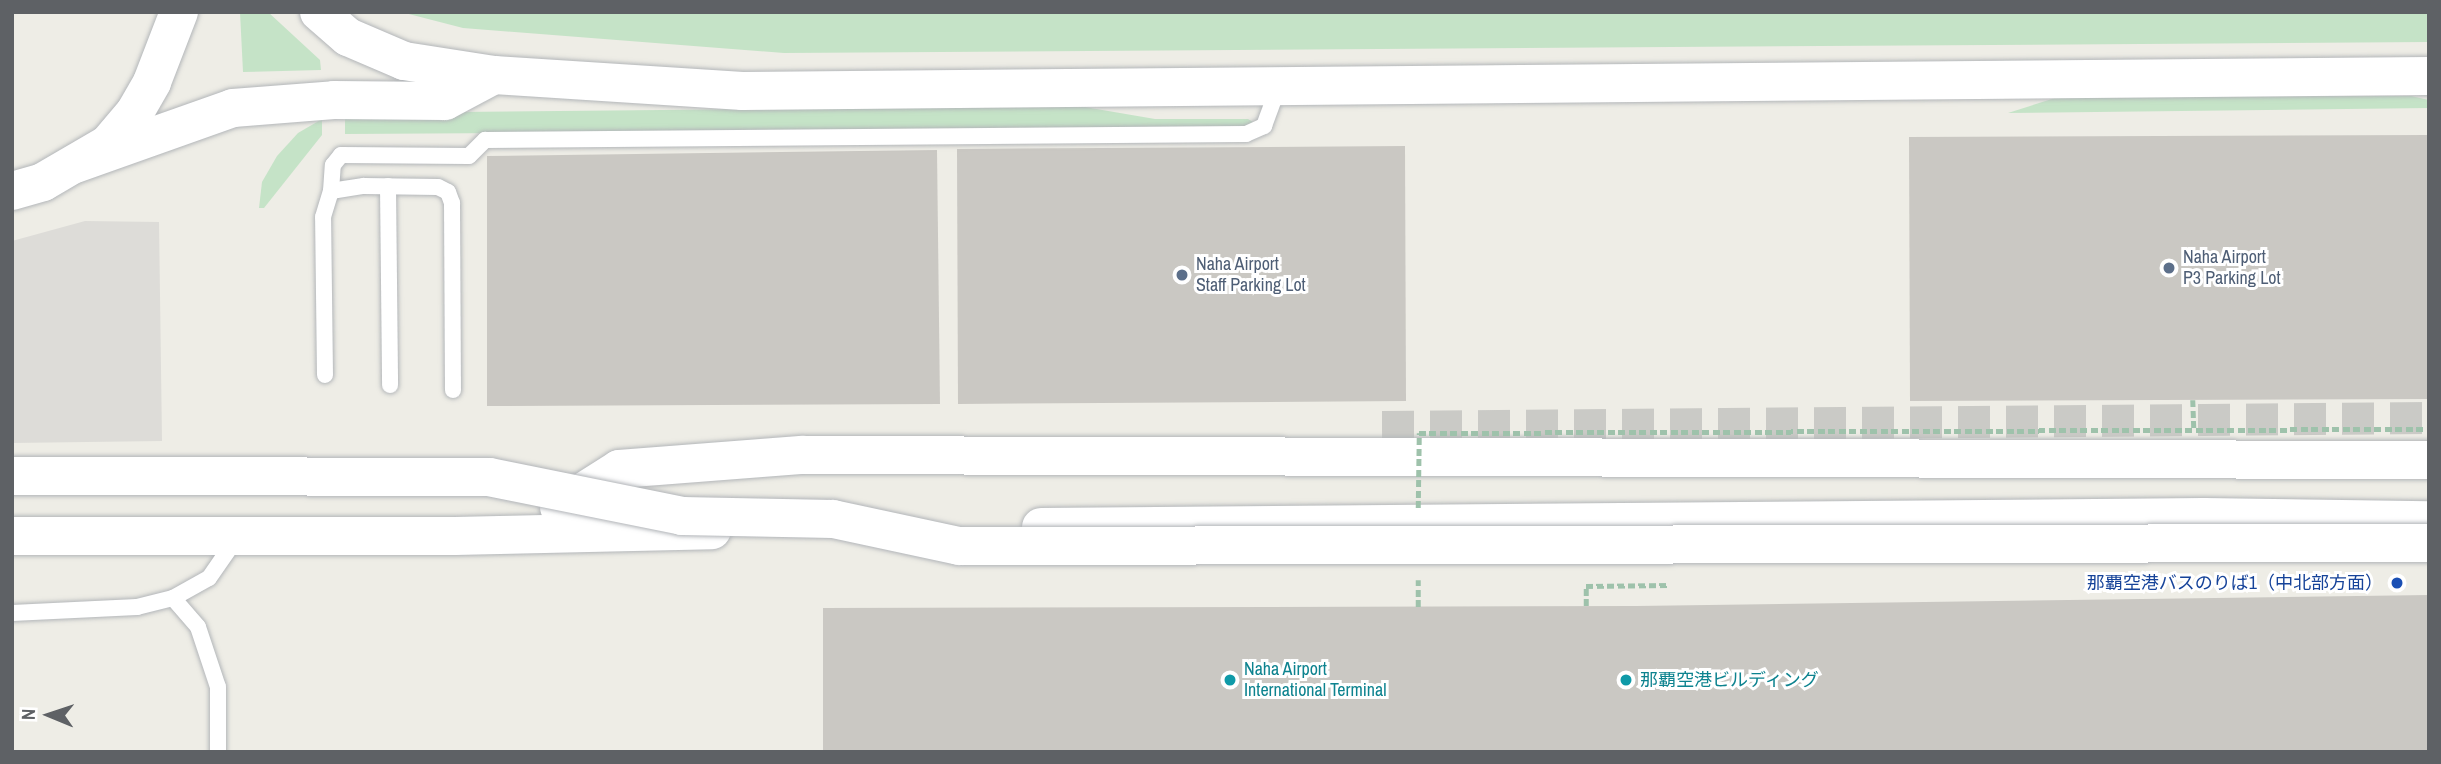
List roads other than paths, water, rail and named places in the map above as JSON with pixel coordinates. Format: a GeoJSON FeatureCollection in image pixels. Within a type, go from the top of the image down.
{"type":"FeatureCollection","features":[{"type":"Feature","properties":{"kind":"street"},"geometry":{"type":"LineString","coordinates":[[12,191],[43,182],[108,144],[135,113],[170,44],[179,12]]}},
{"type":"Feature","properties":{"kind":"street"},"geometry":{"type":"LineString","coordinates":[[319,12],[348,37],[404,61],[494,75],[742,91],[2429,76]]}},
{"type":"Feature","properties":{"kind":"street"},"geometry":{"type":"LineString","coordinates":[[75,164],[233,107],[334,100],[445,101],[494,75]]}},
{"type":"Feature","properties":{"kind":"street"},"geometry":{"type":"LineString","coordinates":[[519,533],[619,469],[803,455],[2429,460]]}},
{"type":"Feature","properties":{"kind":"street"},"geometry":{"type":"LineString","coordinates":[[12,476],[489,477],[682,516],[833,519],[959,546],[2429,544]]}},
{"type":"Feature","properties":{"kind":"street"},"geometry":{"type":"LineString","coordinates":[[12,536],[238,537],[2191,517],[2429,520]]}},
{"type":"Feature","properties":{"kind":"lane"},"geometry":{"type":"LineString","coordinates":[[325,375],[323,217],[331,191],[333,165],[341,155],[469,156],[485,140],[1246,134],[1264,126],[1278,88]]}},
{"type":"Feature","properties":{"kind":"lane"},"geometry":{"type":"LineString","coordinates":[[331,191],[388,186],[438,187],[448,192],[452,203],[453,390]]}},
{"type":"Feature","properties":{"kind":"lane"},"geometry":{"type":"LineString","coordinates":[[388,186],[390,385]]}},
{"type":"Feature","properties":{"kind":"lane"},"geometry":{"type":"LineString","coordinates":[[12,613],[137,607],[173,598],[209,578],[238,537]]}},
{"type":"Feature","properties":{"kind":"lane"},"geometry":{"type":"LineString","coordinates":[[173,598],[198,627],[218,687],[218,752]]}},
{"type":"Feature","properties":{"kind":"tunnel"},"geometry":{"type":"LineString","coordinates":[[1382,427],[2429,418]]}},
{"type":"Feature","properties":{"kind":"place","name":"Naha Airport P3 Parking Lot"},"geometry":{"type":"Point","coordinates":[2169,268]}},
{"type":"Feature","properties":{"kind":"place","name":"Naha Airport Staff Parking Lot"},"geometry":{"type":"Point","coordinates":[1182,275]}},
{"type":"Feature","properties":{"kind":"place","name":"那覇空港バスのりば1（中北部方面）"},"geometry":{"type":"Point","coordinates":[2397,583]}},
{"type":"Feature","properties":{"kind":"place","name":"Naha Airport International Terminal"},"geometry":{"type":"Point","coordinates":[1230,680]}},
{"type":"Feature","properties":{"kind":"place","name":"那覇空港ビルディング"},"geometry":{"type":"Point","coordinates":[1626,680]}}]}
